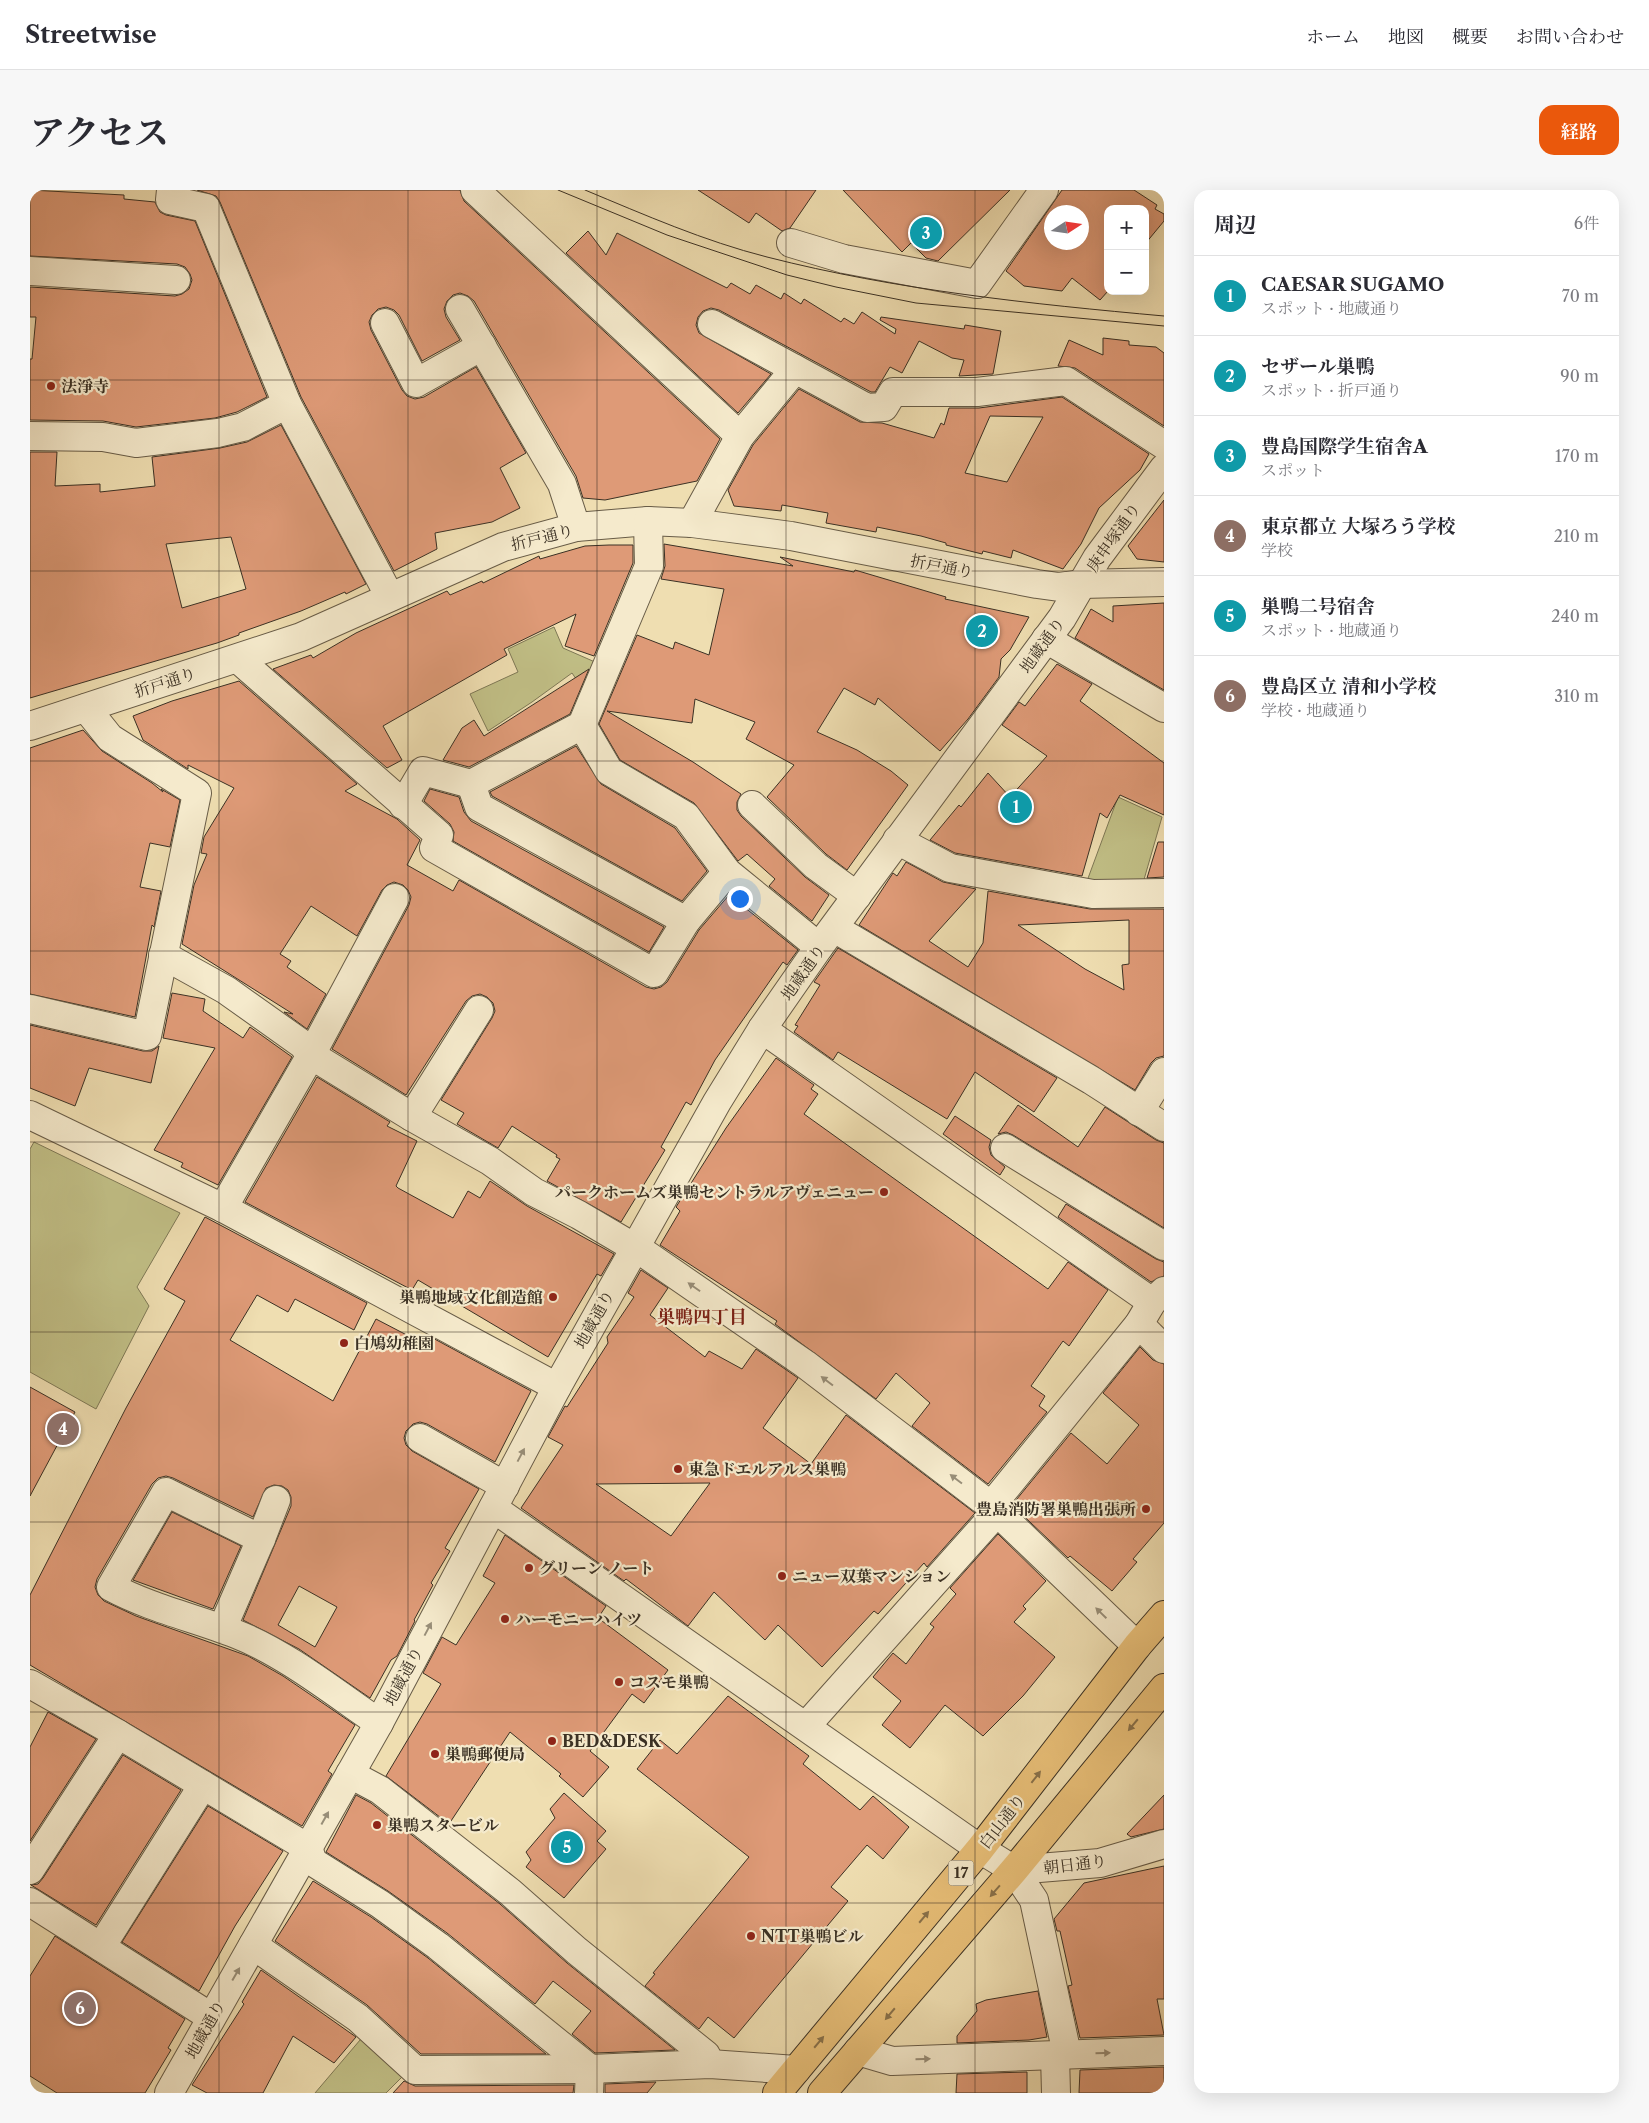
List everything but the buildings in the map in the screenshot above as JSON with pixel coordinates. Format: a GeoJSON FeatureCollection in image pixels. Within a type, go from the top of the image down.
{"type":"FeatureCollection","features":[{"type":"Feature","properties":{"kind":"highway","name":"白山通り"},"geometry":{"type":"LineString","coordinates":[[777,2093],[980,1849],[1137,1646],[1164,1615]]}},
{"type":"Feature","properties":{"kind":"highway","name":"17"},"geometry":{"type":"LineString","coordinates":[[822,2093],[1014,1870],[1064,1806],[1164,1688]]}},
{"type":"Feature","properties":{"kind":"street"},"geometry":{"type":"LineString","coordinates":[[171,190],[170,200],[206,208],[287,404],[390,598]]}},
{"type":"Feature","properties":{"kind":"street"},"geometry":{"type":"LineString","coordinates":[[476,190],[740,436]]}},
{"type":"Feature","properties":{"kind":"street"},"geometry":{"type":"LineString","coordinates":[[791,243],[844,259],[977,284],[1044,190]]}},
{"type":"Feature","properties":{"kind":"street"},"geometry":{"type":"LineString","coordinates":[[30,271],[176,280]]}},
{"type":"Feature","properties":{"kind":"street"},"geometry":{"type":"LineString","coordinates":[[460,309],[562,484],[576,527]]}},
{"type":"Feature","properties":{"kind":"street"},"geometry":{"type":"LineString","coordinates":[[385,323],[416,383],[482,346]]}},
{"type":"Feature","properties":{"kind":"street"},"geometry":{"type":"LineString","coordinates":[[712,324],[867,408],[884,407],[893,392],[977,392],[1066,381],[1164,445]]}},
{"type":"Feature","properties":{"kind":"street"},"geometry":{"type":"LineString","coordinates":[[692,523],[740,436],[795,369]]}},
{"type":"Feature","properties":{"kind":"street"},"geometry":{"type":"LineString","coordinates":[[30,436],[103,437],[136,443],[209,434],[243,427],[287,404]]}},
{"type":"Feature","properties":{"kind":"street","name":"庚申塚通り"},"geometry":{"type":"LineString","coordinates":[[1082,584],[1097,558],[1164,468]]}},
{"type":"Feature","properties":{"kind":"street"},"geometry":{"type":"LineString","coordinates":[[403,805],[423,771],[471,784],[582,725],[649,566],[648,520]]}},
{"type":"Feature","properties":{"kind":"street","name":"折戸通り"},"geometry":{"type":"LineString","coordinates":[[30,726],[301,637],[503,547],[576,527],[648,520],[692,523],[791,536],[1059,587],[1082,584],[1164,582]]}},
{"type":"Feature","properties":{"kind":"street","name":"地蔵通り"},"geometry":{"type":"LineString","coordinates":[[169,2093],[379,1723],[557,1387],[717,1102],[762,1029],[826,938],[1062,618],[1082,584]]}},
{"type":"Feature","properties":{"kind":"street"},"geometry":{"type":"LineString","coordinates":[[1046,639],[1164,708]]}},
{"type":"Feature","properties":{"kind":"street"},"geometry":{"type":"LineString","coordinates":[[238,659],[403,805],[439,834],[434,848],[654,973],[686,921],[727,872]]}},
{"type":"Feature","properties":{"kind":"street"},"geometry":{"type":"LineString","coordinates":[[30,1009],[147,1036],[197,793],[110,738],[86,708]]}},
{"type":"Feature","properties":{"kind":"street"},"geometry":{"type":"LineString","coordinates":[[582,725],[609,771],[686,816],[727,872],[826,938],[1091,1080],[1164,1127]]}},
{"type":"Feature","properties":{"kind":"street"},"geometry":{"type":"LineString","coordinates":[[471,784],[479,807],[686,921]]}},
{"type":"Feature","properties":{"kind":"street"},"geometry":{"type":"LineString","coordinates":[[752,805],[816,866],[857,896]]}},
{"type":"Feature","properties":{"kind":"street"},"geometry":{"type":"LineString","coordinates":[[897,840],[950,868],[1093,894],[1164,893]]}},
{"type":"Feature","properties":{"kind":"street"},"geometry":{"type":"LineString","coordinates":[[223,1208],[312,1055],[395,898]]}},
{"type":"Feature","properties":{"kind":"street"},"geometry":{"type":"LineString","coordinates":[[163,955],[226,990],[302,1044],[312,1055],[412,1117],[490,1161],[534,1192],[634,1247],[804,1364],[994,1509],[1137,1646]]}},
{"type":"Feature","properties":{"kind":"street"},"geometry":{"type":"LineString","coordinates":[[412,1117],[479,1010]]}},
{"type":"Feature","properties":{"kind":"street"},"geometry":{"type":"LineString","coordinates":[[762,1029],[1152,1306],[1164,1349]]}},
{"type":"Feature","properties":{"kind":"street"},"geometry":{"type":"LineString","coordinates":[[1139,1112],[1164,1072]]}},
{"type":"Feature","properties":{"kind":"street"},"geometry":{"type":"LineString","coordinates":[[30,1115],[223,1208],[557,1387]]}},
{"type":"Feature","properties":{"kind":"street"},"geometry":{"type":"LineString","coordinates":[[1004,1148],[1164,1246]]}},
{"type":"Feature","properties":{"kind":"street"},"geometry":{"type":"LineString","coordinates":[[806,1726],[994,1509],[1152,1306]]}},
{"type":"Feature","properties":{"kind":"street"},"geometry":{"type":"LineString","coordinates":[[420,1438],[806,1726],[980,1849],[1014,1870],[1034,1900],[1061,2055],[1056,2093]]}},
{"type":"Feature","properties":{"kind":"street"},"geometry":{"type":"LineString","coordinates":[[261,1539],[166,1492],[111,1587],[124,1594],[238,1634],[274,1654],[379,1723]]}},
{"type":"Feature","properties":{"kind":"street"},"geometry":{"type":"LineString","coordinates":[[222,1629],[276,1500]]}},
{"type":"Feature","properties":{"kind":"street"},"geometry":{"type":"LineString","coordinates":[[30,1684],[118,1734],[308,1848],[313,1862],[380,1904],[438,1946],[590,2081]]}},
{"type":"Feature","properties":{"kind":"street"},"geometry":{"type":"LineString","coordinates":[[30,1870],[118,1734]]}},
{"type":"Feature","properties":{"kind":"street"},"geometry":{"type":"LineString","coordinates":[[350,1774],[380,1790],[510,1892],[576,1952],[706,2055],[710,2064]]}},
{"type":"Feature","properties":{"kind":"street"},"geometry":{"type":"LineString","coordinates":[[101,1947],[202,1785]]}},
{"type":"Feature","properties":{"kind":"street","name":"朝日通り"},"geometry":{"type":"LineString","coordinates":[[1014,1870],[1100,1863],[1164,1844]]}},
{"type":"Feature","properties":{"kind":"street"},"geometry":{"type":"LineString","coordinates":[[30,1902],[211,2017]]}},
{"type":"Feature","properties":{"kind":"street"},"geometry":{"type":"LineString","coordinates":[[253,1945],[358,2018],[416,2070],[590,2081],[710,2064],[796,2070]]}},
{"type":"Feature","properties":{"kind":"street"},"geometry":{"type":"LineString","coordinates":[[858,2051],[892,2060],[1164,2051]]}},
{"type":"Feature","properties":{"kind":"shaded area"},"geometry":{"type":"Polygon","coordinates":[[[554,627],[563,648],[595,662],[585,692],[572,673],[488,731],[470,694],[518,672],[508,649],[554,627]]]}},
{"type":"Feature","properties":{"kind":"shaded area"},"geometry":{"type":"Polygon","coordinates":[[[1118,797],[1162,817],[1143,883],[1087,881],[1118,797]]]}},
{"type":"Feature","properties":{"kind":"shaded area"},"geometry":{"type":"Polygon","coordinates":[[[34,1142],[180,1213],[137,1287],[149,1306],[96,1409],[30,1372],[30,1149],[34,1142]]]}},
{"type":"Feature","properties":{"kind":"shaded area"},"geometry":{"type":"Polygon","coordinates":[[[366,2033],[407,2072],[386,2093],[315,2093],[366,2033]]]}},
{"type":"Feature","properties":{"kind":"tram line"},"geometry":{"type":"LineString","coordinates":[[558,190],[667,235],[787,275],[836,287],[916,303],[1164,326]]}},
{"type":"Feature","properties":{"kind":"tram line"},"geometry":{"type":"LineString","coordinates":[[585,190],[675,227],[720,243],[816,269],[914,287],[1014,301],[1164,316]]}},
{"type":"Feature","properties":{"kind":"place","name":"豊島国際学生宿舎A"},"geometry":{"type":"Point","coordinates":[926,233]}},
{"type":"Feature","properties":{"kind":"place","name":"法淨寺"},"geometry":{"type":"Point","coordinates":[51,386]}},
{"type":"Feature","properties":{"kind":"place","name":"セザール巣鴨"},"geometry":{"type":"Point","coordinates":[982,631]}},
{"type":"Feature","properties":{"kind":"place","name":"CAESAR SUGAMO"},"geometry":{"type":"Point","coordinates":[1016,807]}},
{"type":"Feature","properties":{"kind":"place","name":"パークホームズ巣鴨セントラルアヴェニュー"},"geometry":{"type":"Point","coordinates":[884,1192]}},
{"type":"Feature","properties":{"kind":"place","name":"巣鴨地域文化創造館"},"geometry":{"type":"Point","coordinates":[553,1297]}},
{"type":"Feature","properties":{"kind":"place","name":"白鳩幼稚園"},"geometry":{"type":"Point","coordinates":[344,1343]}},
{"type":"Feature","properties":{"kind":"place","name":"東京都立 大塚ろう学校"},"geometry":{"type":"Point","coordinates":[63,1429]}},
{"type":"Feature","properties":{"kind":"place","name":"東急ドエルアルス巣鴨"},"geometry":{"type":"Point","coordinates":[678,1469]}},
{"type":"Feature","properties":{"kind":"place","name":"豊島消防署巣鴨出張所"},"geometry":{"type":"Point","coordinates":[1146,1509]}},
{"type":"Feature","properties":{"kind":"place","name":"グリーン ノート"},"geometry":{"type":"Point","coordinates":[529,1568]}},
{"type":"Feature","properties":{"kind":"place","name":"ニュー双葉マンション"},"geometry":{"type":"Point","coordinates":[782,1576]}},
{"type":"Feature","properties":{"kind":"place","name":"ハーモニーハイツ"},"geometry":{"type":"Point","coordinates":[505,1619]}},
{"type":"Feature","properties":{"kind":"place","name":"コスモ巣鴨"},"geometry":{"type":"Point","coordinates":[619,1682]}},
{"type":"Feature","properties":{"kind":"place","name":"BED&DESK"},"geometry":{"type":"Point","coordinates":[552,1741]}},
{"type":"Feature","properties":{"kind":"place","name":"巣鴨郵便局"},"geometry":{"type":"Point","coordinates":[435,1754]}},
{"type":"Feature","properties":{"kind":"place","name":"巣鴨スタービル"},"geometry":{"type":"Point","coordinates":[377,1825]}},
{"type":"Feature","properties":{"kind":"place","name":"巣鴨二号宿舎"},"geometry":{"type":"Point","coordinates":[567,1847]}},
{"type":"Feature","properties":{"kind":"place","name":"NTT巣鴨ビル"},"geometry":{"type":"Point","coordinates":[751,1936]}},
{"type":"Feature","properties":{"kind":"place","name":"豊島区立 清和小学校"},"geometry":{"type":"Point","coordinates":[80,2008]}},
{"type":"Feature","properties":{"kind":"district","name":"巣鴨四丁目"},"geometry":{"type":"Point","coordinates":[702,1317]}}]}
